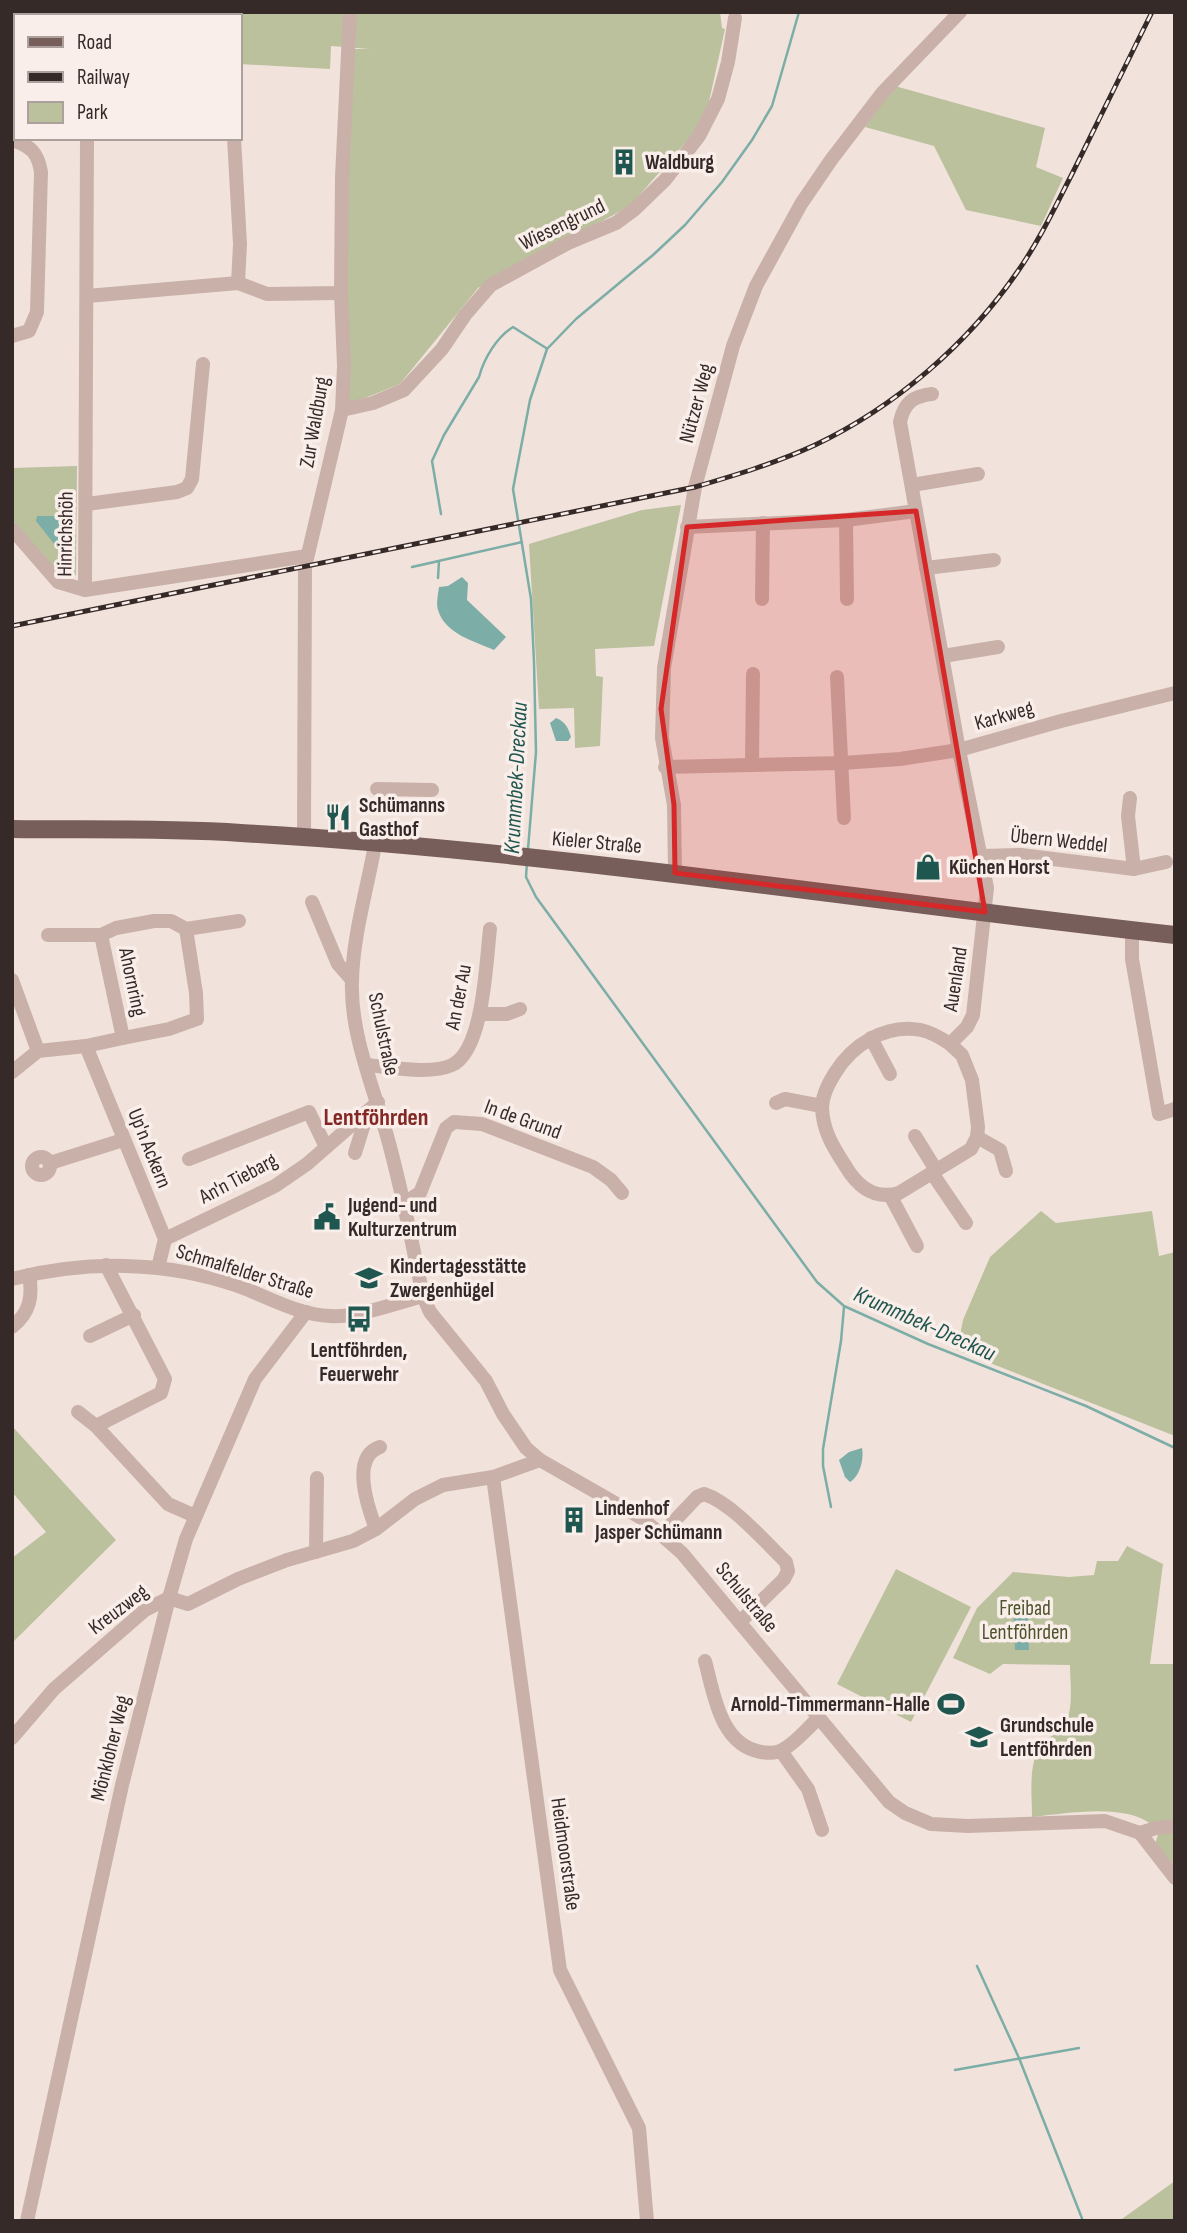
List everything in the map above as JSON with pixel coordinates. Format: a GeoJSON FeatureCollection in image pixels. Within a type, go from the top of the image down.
{"type":"FeatureCollection","features":[{"type":"Feature","properties":{"kind":"main road","name":"Kieler Straße"},"geometry":{"type":"LineString","coordinates":[[12,829],[237,832],[373,843],[675,873],[1175,935]]}},
{"type":"Feature","properties":{"kind":"street","name":"Zur Waldburg"},"geometry":{"type":"LineString","coordinates":[[304,837],[305,567],[342,410],[342,177],[350,12]]}},
{"type":"Feature","properties":{"kind":"street","name":"Nützer Weg"},"geometry":{"type":"LineString","coordinates":[[675,873],[674,806],[665,767],[662,729],[663,668],[687,527],[716,404],[733,346],[756,286],[802,204],[883,92],[960,12]]}},
{"type":"Feature","properties":{"kind":"street","name":"Wiesengrund"},"geometry":{"type":"LineString","coordinates":[[342,410],[404,390],[442,349],[471,306],[491,285],[568,243],[616,223],[665,180],[699,136],[718,99],[735,18]]}},
{"type":"Feature","properties":{"kind":"street"},"geometry":{"type":"LineString","coordinates":[[12,140],[33,149],[39,159],[41,172],[37,312],[29,331],[12,336]]}},
{"type":"Feature","properties":{"kind":"street","name":"Hinrichshöh"},"geometry":{"type":"LineString","coordinates":[[87,140],[85,590],[307,556]]}},
{"type":"Feature","properties":{"kind":"street"},"geometry":{"type":"LineString","coordinates":[[234,140],[240,244],[238,283]]}},
{"type":"Feature","properties":{"kind":"street"},"geometry":{"type":"LineString","coordinates":[[87,296],[238,283],[267,294],[341,293]]}},
{"type":"Feature","properties":{"kind":"street"},"geometry":{"type":"LineString","coordinates":[[87,503],[177,492],[187,488],[192,479],[203,364]]}},
{"type":"Feature","properties":{"kind":"street","name":"Auenland"},"geometry":{"type":"LineString","coordinates":[[822,1106],[825,1093],[840,1064],[854,1049],[871,1038],[904,1030],[921,1030],[950,1044],[967,1027],[973,1015],[987,888],[958,750],[900,422],[908,402],[917,396],[932,394]]}},
{"type":"Feature","properties":{"kind":"street"},"geometry":{"type":"LineString","coordinates":[[912,485],[978,474]]}},
{"type":"Feature","properties":{"kind":"street"},"geometry":{"type":"LineString","coordinates":[[687,527],[846,520],[916,511]]}},
{"type":"Feature","properties":{"kind":"street"},"geometry":{"type":"LineString","coordinates":[[846,520],[847,599]]}},
{"type":"Feature","properties":{"kind":"street"},"geometry":{"type":"LineString","coordinates":[[762,523],[762,599]]}},
{"type":"Feature","properties":{"kind":"street"},"geometry":{"type":"LineString","coordinates":[[12,529],[58,582],[85,590]]}},
{"type":"Feature","properties":{"kind":"street"},"geometry":{"type":"LineString","coordinates":[[926,568],[994,560]]}},
{"type":"Feature","properties":{"kind":"street"},"geometry":{"type":"LineString","coordinates":[[943,656],[998,647]]}},
{"type":"Feature","properties":{"kind":"street"},"geometry":{"type":"LineString","coordinates":[[752,765],[753,674]]}},
{"type":"Feature","properties":{"kind":"street"},"geometry":{"type":"LineString","coordinates":[[837,677],[844,818]]}},
{"type":"Feature","properties":{"kind":"street","name":"Karkweg"},"geometry":{"type":"LineString","coordinates":[[665,767],[900,759],[958,750],[1175,693]]}},
{"type":"Feature","properties":{"kind":"street"},"geometry":{"type":"LineString","coordinates":[[377,789],[432,790]]}},
{"type":"Feature","properties":{"kind":"street","name":"Übern Weddel"},"geometry":{"type":"LineString","coordinates":[[1130,798],[1128,816],[1134,869]]}},
{"type":"Feature","properties":{"kind":"street","name":"Schulstraße"},"geometry":{"type":"LineString","coordinates":[[373,843],[352,981],[355,1017],[367,1065],[373,1106],[404,1203],[423,1296],[430,1312],[473,1361],[515,1435],[540,1460],[643,1519],[682,1553],[741,1621],[879,1792],[905,1814],[921,1821],[968,1826],[1105,1821],[1140,1833]]}},
{"type":"Feature","properties":{"kind":"street","name":"Übern Weddel"},"geometry":{"type":"LineString","coordinates":[[981,856],[1021,855],[1134,869],[1166,862]]}},
{"type":"Feature","properties":{"kind":"street","name":"Schulstraße"},"geometry":{"type":"LineString","coordinates":[[312,902],[338,964],[352,981]]}},
{"type":"Feature","properties":{"kind":"street","name":"Ahornring"},"geometry":{"type":"LineString","coordinates":[[48,936],[101,935],[116,928],[155,921],[171,921],[186,929],[239,921]]}},
{"type":"Feature","properties":{"kind":"street","name":"Ahornring"},"geometry":{"type":"LineString","coordinates":[[38,1051],[86,1046],[169,1029],[197,1019],[196,993],[186,929]]}},
{"type":"Feature","properties":{"kind":"street","name":"An der Au"},"geometry":{"type":"LineString","coordinates":[[367,1065],[426,1070],[453,1065],[464,1054],[474,1037],[480,1014],[490,929]]}},
{"type":"Feature","properties":{"kind":"street"},"geometry":{"type":"LineString","coordinates":[[1132,931],[1132,959],[1159,1114],[1175,1109]]}},
{"type":"Feature","properties":{"kind":"street","name":"Ahornring"},"geometry":{"type":"LineString","coordinates":[[101,935],[123,1038]]}},
{"type":"Feature","properties":{"kind":"street"},"geometry":{"type":"LineString","coordinates":[[12,980],[38,1051],[12,1072]]}},
{"type":"Feature","properties":{"kind":"street"},"geometry":{"type":"LineString","coordinates":[[480,1014],[507,1014],[520,1009]]}},
{"type":"Feature","properties":{"kind":"street"},"geometry":{"type":"LineString","coordinates":[[871,1038],[890,1074]]}},
{"type":"Feature","properties":{"kind":"street"},"geometry":{"type":"LineString","coordinates":[[776,1103],[785,1099],[822,1106],[828,1140],[854,1181],[865,1190],[890,1195],[899,1193],[971,1149],[977,1138],[978,1127],[968,1066],[962,1055],[950,1044]]}},
{"type":"Feature","properties":{"kind":"street","name":"Up'n Ackern"},"geometry":{"type":"LineString","coordinates":[[86,1046],[165,1239]]}},
{"type":"Feature","properties":{"kind":"street"},"geometry":{"type":"LineString","coordinates":[[355,1153],[373,1106]]}},
{"type":"Feature","properties":{"kind":"street","name":"An'n Tiebarg"},"geometry":{"type":"LineString","coordinates":[[165,1239],[275,1186],[307,1164],[373,1106]]}},
{"type":"Feature","properties":{"kind":"street","name":"An'n Tiebarg"},"geometry":{"type":"LineString","coordinates":[[189,1159],[309,1112],[326,1147]]}},
{"type":"Feature","properties":{"kind":"street","name":"In de Grund"},"geometry":{"type":"LineString","coordinates":[[404,1203],[421,1194],[446,1128],[454,1122],[482,1124],[593,1167],[611,1180],[622,1194]]}},
{"type":"Feature","properties":{"kind":"street"},"geometry":{"type":"LineString","coordinates":[[915,1136],[966,1223]]}},
{"type":"Feature","properties":{"kind":"street"},"geometry":{"type":"LineString","coordinates":[[977,1138],[1000,1150],[1006,1171]]}},
{"type":"Feature","properties":{"kind":"street"},"geometry":{"type":"LineString","coordinates":[[50,1163],[123,1140]]}},
{"type":"Feature","properties":{"kind":"street"},"geometry":{"type":"LineString","coordinates":[[890,1195],[917,1246]]}},
{"type":"Feature","properties":{"kind":"street"},"geometry":{"type":"LineString","coordinates":[[158,1268],[165,1239]]}},
{"type":"Feature","properties":{"kind":"street"},"geometry":{"type":"LineString","coordinates":[[96,1426],[160,1393],[165,1379],[106,1265]]}},
{"type":"Feature","properties":{"kind":"street","name":"Schmalfelder Straße"},"geometry":{"type":"LineString","coordinates":[[12,1279],[106,1265],[158,1268],[200,1275],[306,1312],[331,1317],[345,1316],[423,1296]]}},
{"type":"Feature","properties":{"kind":"street"},"geometry":{"type":"LineString","coordinates":[[12,1327],[20,1321],[29,1306],[32,1290],[29,1275]]}},
{"type":"Feature","properties":{"kind":"street","name":"Mönkloher Weg"},"geometry":{"type":"LineString","coordinates":[[27,2221],[119,1797],[169,1598],[195,1516],[255,1379],[306,1312]]}},
{"type":"Feature","properties":{"kind":"street"},"geometry":{"type":"LineString","coordinates":[[90,1336],[134,1315]]}},
{"type":"Feature","properties":{"kind":"street"},"geometry":{"type":"LineString","coordinates":[[78,1412],[96,1426],[168,1504],[195,1516]]}},
{"type":"Feature","properties":{"kind":"street"},"geometry":{"type":"LineString","coordinates":[[376,1529],[367,1504],[364,1481],[367,1455],[380,1447]]}},
{"type":"Feature","properties":{"kind":"street","name":"Kreuzweg"},"geometry":{"type":"LineString","coordinates":[[12,1738],[54,1689],[145,1610],[169,1598],[188,1604],[239,1579],[287,1560],[353,1541],[376,1529],[415,1499],[443,1485],[494,1477],[540,1460]]}},
{"type":"Feature","properties":{"kind":"street","name":"Heidmoorstraße"},"geometry":{"type":"LineString","coordinates":[[494,1477],[560,1970],[639,2128],[647,2221]]}},
{"type":"Feature","properties":{"kind":"street"},"geometry":{"type":"LineString","coordinates":[[316,1552],[317,1478]]}},
{"type":"Feature","properties":{"kind":"street"},"geometry":{"type":"LineString","coordinates":[[661,1535],[697,1497],[704,1494],[713,1497],[733,1513],[786,1562],[788,1570],[784,1579],[741,1621]]}},
{"type":"Feature","properties":{"kind":"street"},"geometry":{"type":"LineString","coordinates":[[705,1661],[717,1706],[728,1731],[739,1742],[754,1750],[770,1753],[782,1751],[819,1718]]}},
{"type":"Feature","properties":{"kind":"street"},"geometry":{"type":"LineString","coordinates":[[782,1751],[808,1789],[822,1830]]}},
{"type":"Feature","properties":{"kind":"street"},"geometry":{"type":"LineString","coordinates":[[1175,1826],[1140,1833],[1175,1878]]}},
{"type":"Feature","properties":{"kind":"highlighted area"},"geometry":{"type":"Polygon","coordinates":[[[916,511],[985,912],[675,873],[674,805],[661,709],[687,527],[916,511]]]}},
{"type":"Feature","properties":{"kind":"green space"},"geometry":{"type":"Polygon","coordinates":[[[720,12],[722,28],[725,29],[705,120],[630,206],[478,288],[400,384],[347,405],[344,233],[352,49],[370,49],[331,46],[330,69],[242,64],[242,14],[98,14],[720,12]]]}},
{"type":"Feature","properties":{"kind":"green space"},"geometry":{"type":"Polygon","coordinates":[[[12,27],[14,27],[14,106],[12,27]]]}},
{"type":"Feature","properties":{"kind":"green space"},"geometry":{"type":"Polygon","coordinates":[[[895,86],[1045,128],[1036,167],[1063,178],[1041,226],[966,210],[934,146],[865,127],[895,86]]]}},
{"type":"Feature","properties":{"kind":"green space"},"geometry":{"type":"Polygon","coordinates":[[[77,466],[76,575],[61,581],[12,519],[12,468],[77,466]]]}},
{"type":"Feature","properties":{"kind":"green space"},"geometry":{"type":"Polygon","coordinates":[[[681,505],[654,646],[595,649],[596,676],[603,677],[600,746],[575,748],[574,708],[539,709],[529,544],[642,510],[681,505]]]}},
{"type":"Feature","properties":{"kind":"green space"},"geometry":{"type":"Polygon","coordinates":[[[1041,1211],[1056,1223],[1152,1211],[1159,1256],[1175,1252],[1175,1436],[957,1350],[963,1320],[990,1257],[1041,1211]]]}},
{"type":"Feature","properties":{"kind":"green space"},"geometry":{"type":"Polygon","coordinates":[[[12,1426],[116,1540],[12,1643],[12,1558],[46,1532],[12,1492],[12,1426]]]}},
{"type":"Feature","properties":{"kind":"green space","name":"Freibad Lentföhrden"},"geometry":{"type":"Polygon","coordinates":[[[1127,1546],[1163,1564],[1150,1664],[1175,1664],[1175,1822],[1153,1826],[1127,1814],[1095,1811],[1032,1817],[1032,1781],[1036,1754],[1042,1743],[1065,1724],[1071,1699],[1070,1665],[1003,1664],[990,1674],[953,1658],[977,1608],[1013,1572],[1069,1577],[1094,1575],[1097,1561],[1118,1561],[1127,1546]]]}},
{"type":"Feature","properties":{"kind":"green space"},"geometry":{"type":"Polygon","coordinates":[[[896,1569],[971,1607],[911,1722],[837,1684],[896,1569]]]}},
{"type":"Feature","properties":{"kind":"green space"},"geometry":{"type":"Polygon","coordinates":[[[1175,1830],[1175,1866],[1155,1844],[1159,1831],[1175,1830]]]}},
{"type":"Feature","properties":{"kind":"green space"},"geometry":{"type":"Polygon","coordinates":[[[1175,2181],[1175,2221],[1119,2221],[1175,2181]]]}},
{"type":"Feature","properties":{"kind":"water"},"geometry":{"type":"Polygon","coordinates":[[[37,516],[56,516],[60,520],[61,544],[55,545],[36,521],[37,516]]]}},
{"type":"Feature","properties":{"kind":"water"},"geometry":{"type":"Polygon","coordinates":[[[462,577],[468,583],[467,600],[506,637],[494,650],[454,631],[438,610],[439,587],[448,586],[462,577]]]}},
{"type":"Feature","properties":{"kind":"water"},"geometry":{"type":"Polygon","coordinates":[[[556,718],[568,728],[571,737],[568,741],[556,741],[550,723],[556,718]]]}},
{"type":"Feature","properties":{"kind":"water"},"geometry":{"type":"Polygon","coordinates":[[[862,1448],[860,1467],[850,1482],[845,1477],[839,1460],[849,1452],[862,1448]]]}},
{"type":"Feature","properties":{"kind":"water"},"geometry":{"type":"Polygon","coordinates":[[[1013,1605],[1028,1605],[1029,1650],[1015,1650],[1013,1605]]]}},
{"type":"Feature","properties":{"kind":"waterway","name":"Krummbek-Dreckau"},"geometry":{"type":"LineString","coordinates":[[528,849],[536,752],[534,662],[531,599],[513,489],[530,400],[547,349],[576,319],[685,225],[722,182],[752,140],[772,106],[799,12]]}},
{"type":"Feature","properties":{"kind":"waterway"},"geometry":{"type":"LineString","coordinates":[[441,514],[432,461],[492,349],[513,327],[546,348]]}},
{"type":"Feature","properties":{"kind":"waterway"},"geometry":{"type":"LineString","coordinates":[[438,578],[439,561],[412,567],[522,542]]}},
{"type":"Feature","properties":{"kind":"waterway","name":"Krummbek-Dreckau"},"geometry":{"type":"LineString","coordinates":[[527,862],[526,877],[536,897],[817,1282],[844,1306],[928,1344],[1086,1406],[1175,1448]]}},
{"type":"Feature","properties":{"kind":"waterway"},"geometry":{"type":"LineString","coordinates":[[831,1507],[823,1466],[823,1449],[844,1307]]}},
{"type":"Feature","properties":{"kind":"waterway"},"geometry":{"type":"LineString","coordinates":[[977,1966],[1019,2058],[1083,2221]]}},
{"type":"Feature","properties":{"kind":"waterway"},"geometry":{"type":"LineString","coordinates":[[955,2070],[1079,2048]]}},
{"type":"Feature","properties":{"kind":"railway"},"geometry":{"type":"LineString","coordinates":[[12,626],[695,487],[786,457],[845,430],[928,371],[976,324],[1018,271],[1053,211],[1152,12]]}},
{"type":"Feature","properties":{"kind":"place","name":"Waldburg"},"geometry":{"type":"Point","coordinates":[624,162]}},
{"type":"Feature","properties":{"kind":"place","name":"Schümanns Gasthof"},"geometry":{"type":"Point","coordinates":[338,817]}},
{"type":"Feature","properties":{"kind":"place","name":"Küchen Horst"},"geometry":{"type":"Point","coordinates":[928,867]}},
{"type":"Feature","properties":{"kind":"place","name":"Jugend- und Kulturzentrum"},"geometry":{"type":"Point","coordinates":[327,1217]}},
{"type":"Feature","properties":{"kind":"place","name":"Kindertagesstätte Zwergenhügel"},"geometry":{"type":"Point","coordinates":[369,1278]}},
{"type":"Feature","properties":{"kind":"place","name":"Lentföhrden, Feuerwehr"},"geometry":{"type":"Point","coordinates":[359,1319]}},
{"type":"Feature","properties":{"kind":"place","name":"Lindenhof Jasper Schümann"},"geometry":{"type":"Point","coordinates":[574,1520]}},
{"type":"Feature","properties":{"kind":"place","name":"Arnold-Timmermann-Halle"},"geometry":{"type":"Point","coordinates":[951,1704]}},
{"type":"Feature","properties":{"kind":"place","name":"Grundschule Lentföhrden"},"geometry":{"type":"Point","coordinates":[979,1737]}},
{"type":"Feature","properties":{"kind":"district","name":"Lentföhrden"},"geometry":{"type":"Point","coordinates":[376,1117]}}]}
